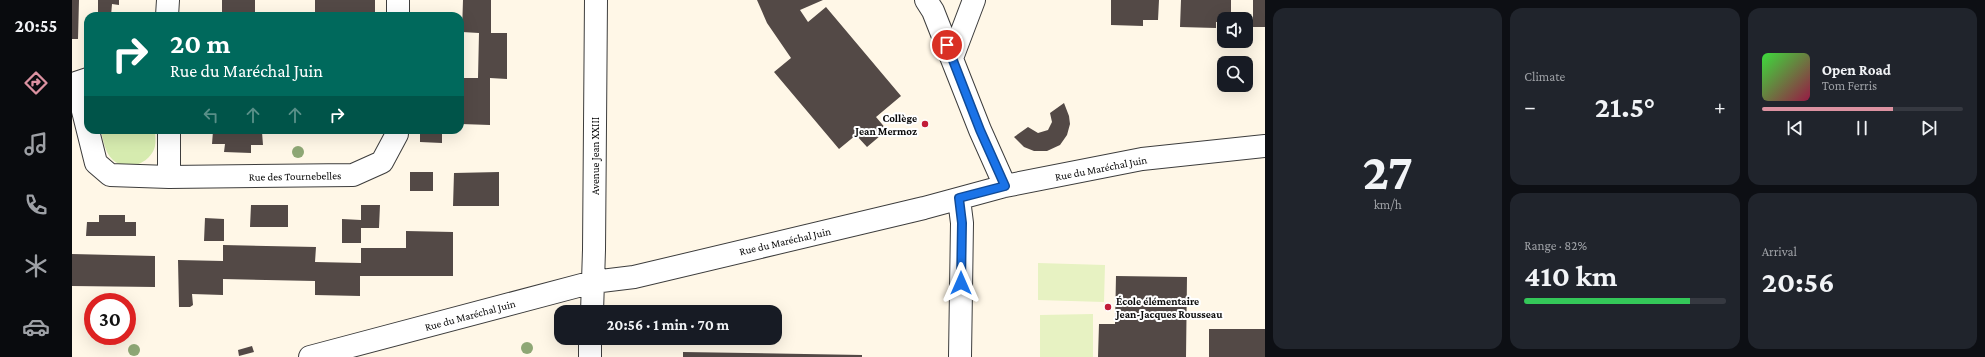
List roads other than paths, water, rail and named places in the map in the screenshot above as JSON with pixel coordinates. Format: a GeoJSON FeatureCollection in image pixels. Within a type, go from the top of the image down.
{"type":"FeatureCollection","features":[{"type":"Feature","properties":{"kind":"street"},"geometry":{"type":"LineString","coordinates":[[167,12],[168,0]]}},
{"type":"Feature","properties":{"kind":"street"},"geometry":{"type":"LineString","coordinates":[[398,0],[398,12]]}},
{"type":"Feature","properties":{"kind":"street","name":"Avenue Jean XXIII"},"geometry":{"type":"LineString","coordinates":[[592,305],[596,0]]}},
{"type":"Feature","properties":{"kind":"street"},"geometry":{"type":"LineString","coordinates":[[926,0],[933,12],[1005,186]]}},
{"type":"Feature","properties":{"kind":"street"},"geometry":{"type":"LineString","coordinates":[[952,58],[974,0]]}},
{"type":"Feature","properties":{"kind":"street","name":"Rue des Tournebelles"},"geometry":{"type":"LineString","coordinates":[[79,82],[84,106]]}},
{"type":"Feature","properties":{"kind":"street","name":"Rue des Tournebelles"},"geometry":{"type":"LineString","coordinates":[[90,134],[96,163],[110,176],[169,177],[353,175],[382,162],[397,134]]}},
{"type":"Feature","properties":{"kind":"street"},"geometry":{"type":"LineString","coordinates":[[168,134],[169,177]]}},
{"type":"Feature","properties":{"kind":"street","name":"Rue du Maréchal Juin"},"geometry":{"type":"LineString","coordinates":[[310,357],[593,282],[634,277],[1005,186],[1142,159],[1265,146]]}},
{"type":"Feature","properties":{"kind":"street"},"geometry":{"type":"LineString","coordinates":[[959,198],[962,223],[960,357]]}},
{"type":"Feature","properties":{"kind":"street"},"geometry":{"type":"LineString","coordinates":[[590,345],[590,357]]}},
{"type":"Feature","properties":{"kind":"place","name":"Collège Jean Mermoz"},"geometry":{"type":"Point","coordinates":[925,124]}},
{"type":"Feature","properties":{"kind":"place","name":"École élémentaire Jean-Jacques Rousseau"},"geometry":{"type":"Point","coordinates":[1108,307]}}]}
